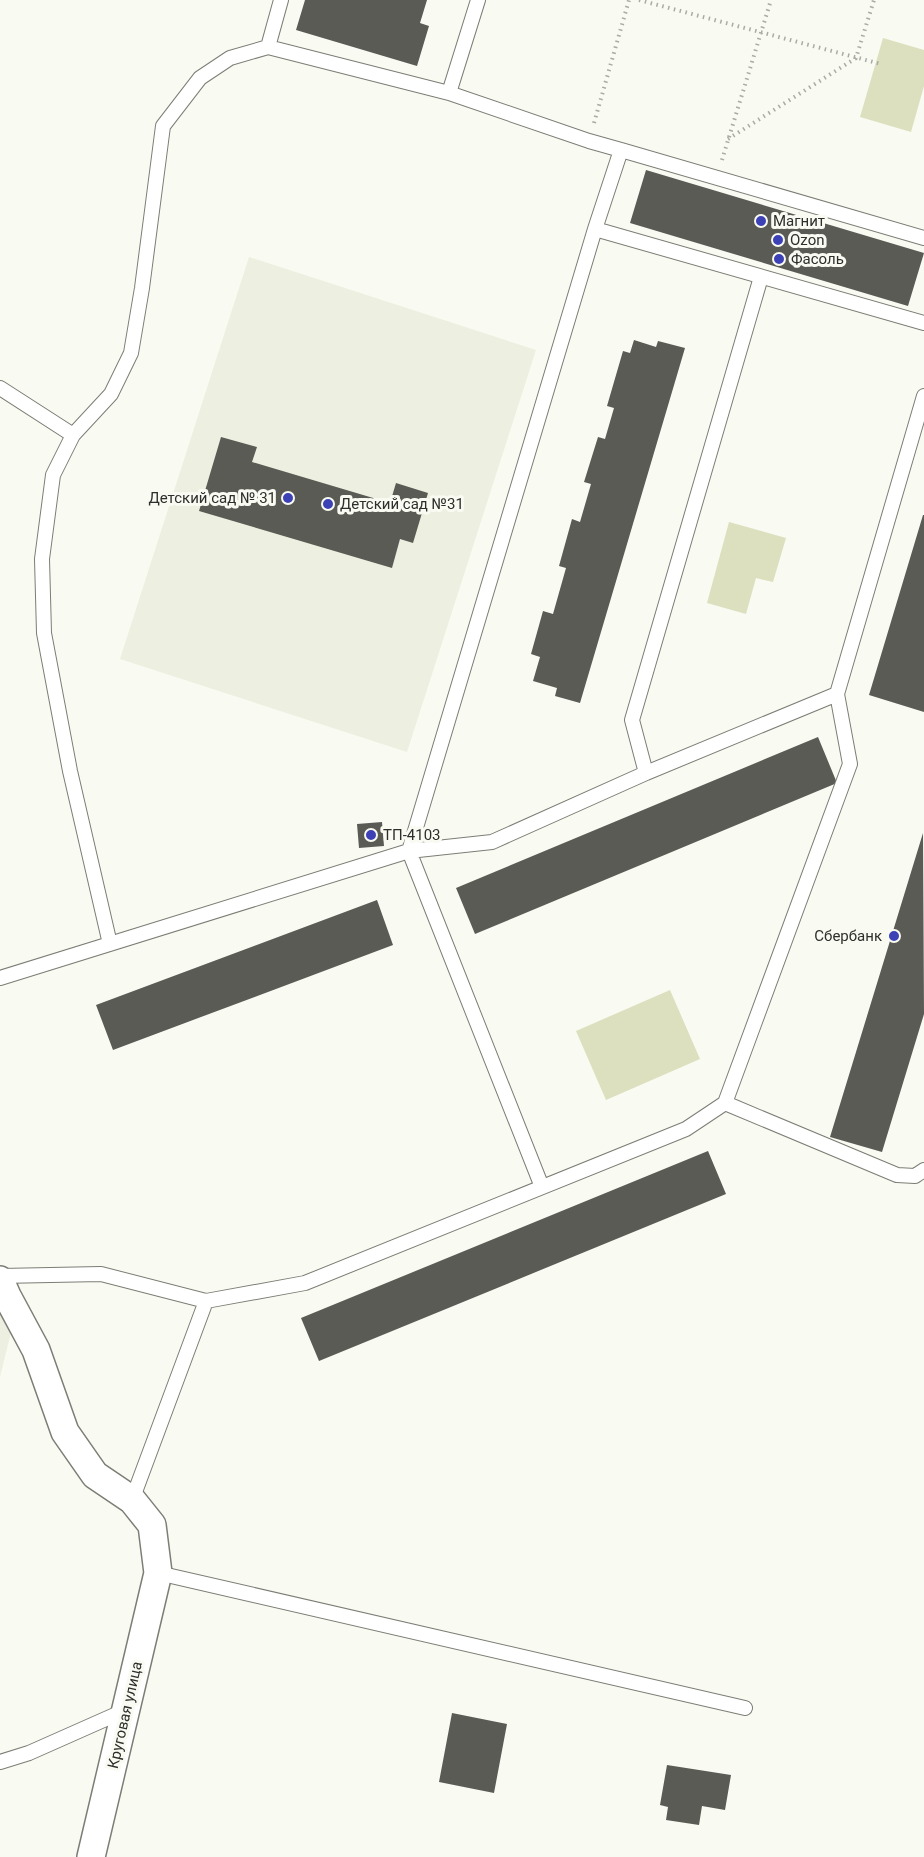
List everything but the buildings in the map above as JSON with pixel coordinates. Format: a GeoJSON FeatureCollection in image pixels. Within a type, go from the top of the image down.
{"type":"FeatureCollection","features":[{"type":"Feature","properties":{"kind":"street"},"geometry":{"type":"LineString","coordinates":[[0,1278],[36,1350],[65,1432],[95,1475],[132,1500],[152,1525],[158,1573]]}},
{"type":"Feature","properties":{"kind":"street","name":"Круговая улица"},"geometry":{"type":"LineString","coordinates":[[92,1857],[158,1573]]}},
{"type":"Feature","properties":{"kind":"lane"},"geometry":{"type":"LineString","coordinates":[[268,47],[281,0]]}},
{"type":"Feature","properties":{"kind":"lane"},"geometry":{"type":"LineString","coordinates":[[449,93],[478,0]]}},
{"type":"Feature","properties":{"kind":"lane"},"geometry":{"type":"LineString","coordinates":[[110,944],[70,771],[44,633],[42,559],[53,475],[73,435],[111,394],[131,353],[142,288],[163,126],[200,78],[230,58],[268,47],[449,93],[589,141],[924,238]]}},
{"type":"Feature","properties":{"kind":"lane"},"geometry":{"type":"LineString","coordinates":[[542,1187],[409,851],[595,229],[621,150]]}},
{"type":"Feature","properties":{"kind":"lane"},"geometry":{"type":"LineString","coordinates":[[595,229],[924,323]]}},
{"type":"Feature","properties":{"kind":"lane"},"geometry":{"type":"LineString","coordinates":[[646,773],[632,720],[761,277]]}},
{"type":"Feature","properties":{"kind":"lane"},"geometry":{"type":"LineString","coordinates":[[0,388],[73,435]]}},
{"type":"Feature","properties":{"kind":"lane"},"geometry":{"type":"LineString","coordinates":[[0,1278],[102,1274],[206,1301],[305,1283],[686,1129],[724,1103],[850,764],[837,694],[924,396]]}},
{"type":"Feature","properties":{"kind":"lane"},"geometry":{"type":"LineString","coordinates":[[0,978],[409,851],[492,842],[646,773],[837,694]]}},
{"type":"Feature","properties":{"kind":"lane"},"geometry":{"type":"LineString","coordinates":[[724,1103],[897,1175],[915,1176],[924,1170]]}},
{"type":"Feature","properties":{"kind":"lane"},"geometry":{"type":"LineString","coordinates":[[132,1500],[206,1301]]}},
{"type":"Feature","properties":{"kind":"lane"},"geometry":{"type":"LineString","coordinates":[[158,1573],[745,1708]]}},
{"type":"Feature","properties":{"kind":"lane"},"geometry":{"type":"LineString","coordinates":[[0,1762],[29,1753],[126,1710]]}},
{"type":"Feature","properties":{"kind":"path"},"geometry":{"type":"LineString","coordinates":[[589,141],[629,0]]}},
{"type":"Feature","properties":{"kind":"path"},"geometry":{"type":"LineString","coordinates":[[639,0],[881,64]]}},
{"type":"Feature","properties":{"kind":"path"},"geometry":{"type":"LineString","coordinates":[[717,178],[771,0]]}},
{"type":"Feature","properties":{"kind":"path"},"geometry":{"type":"LineString","coordinates":[[728,139],[856,57],[874,0]]}},
{"type":"Feature","properties":{"kind":"shaded area","name":"Детский сад №31"},"geometry":{"type":"Polygon","coordinates":[[[249,257],[536,350],[407,752],[120,659],[249,257]]]}},
{"type":"Feature","properties":{"kind":"shaded area"},"geometry":{"type":"Polygon","coordinates":[[[0,1308],[15,1316],[0,1377],[0,1308]]]}},
{"type":"Feature","properties":{"kind":"green space"},"geometry":{"type":"Polygon","coordinates":[[[883,38],[924,50],[924,86],[911,132],[860,117],[883,38]]]}},
{"type":"Feature","properties":{"kind":"green space"},"geometry":{"type":"Polygon","coordinates":[[[729,522],[786,538],[773,582],[756,578],[746,614],[707,603],[729,522]]]}},
{"type":"Feature","properties":{"kind":"green space"},"geometry":{"type":"Polygon","coordinates":[[[670,990],[700,1059],[606,1100],[576,1031],[670,990]]]}},
{"type":"Feature","properties":{"kind":"place","name":"Магнит"},"geometry":{"type":"Point","coordinates":[761,221]}},
{"type":"Feature","properties":{"kind":"place","name":"Ozon"},"geometry":{"type":"Point","coordinates":[778,240]}},
{"type":"Feature","properties":{"kind":"place","name":"Фасоль"},"geometry":{"type":"Point","coordinates":[779,259]}},
{"type":"Feature","properties":{"kind":"place","name":"Детский сад № 31"},"geometry":{"type":"Point","coordinates":[288,498]}},
{"type":"Feature","properties":{"kind":"place","name":"Детский сад №31"},"geometry":{"type":"Point","coordinates":[328,504]}},
{"type":"Feature","properties":{"kind":"place","name":"ТП-4103"},"geometry":{"type":"Point","coordinates":[371,835]}},
{"type":"Feature","properties":{"kind":"place","name":"Сбербанк"},"geometry":{"type":"Point","coordinates":[894,936]}}]}
